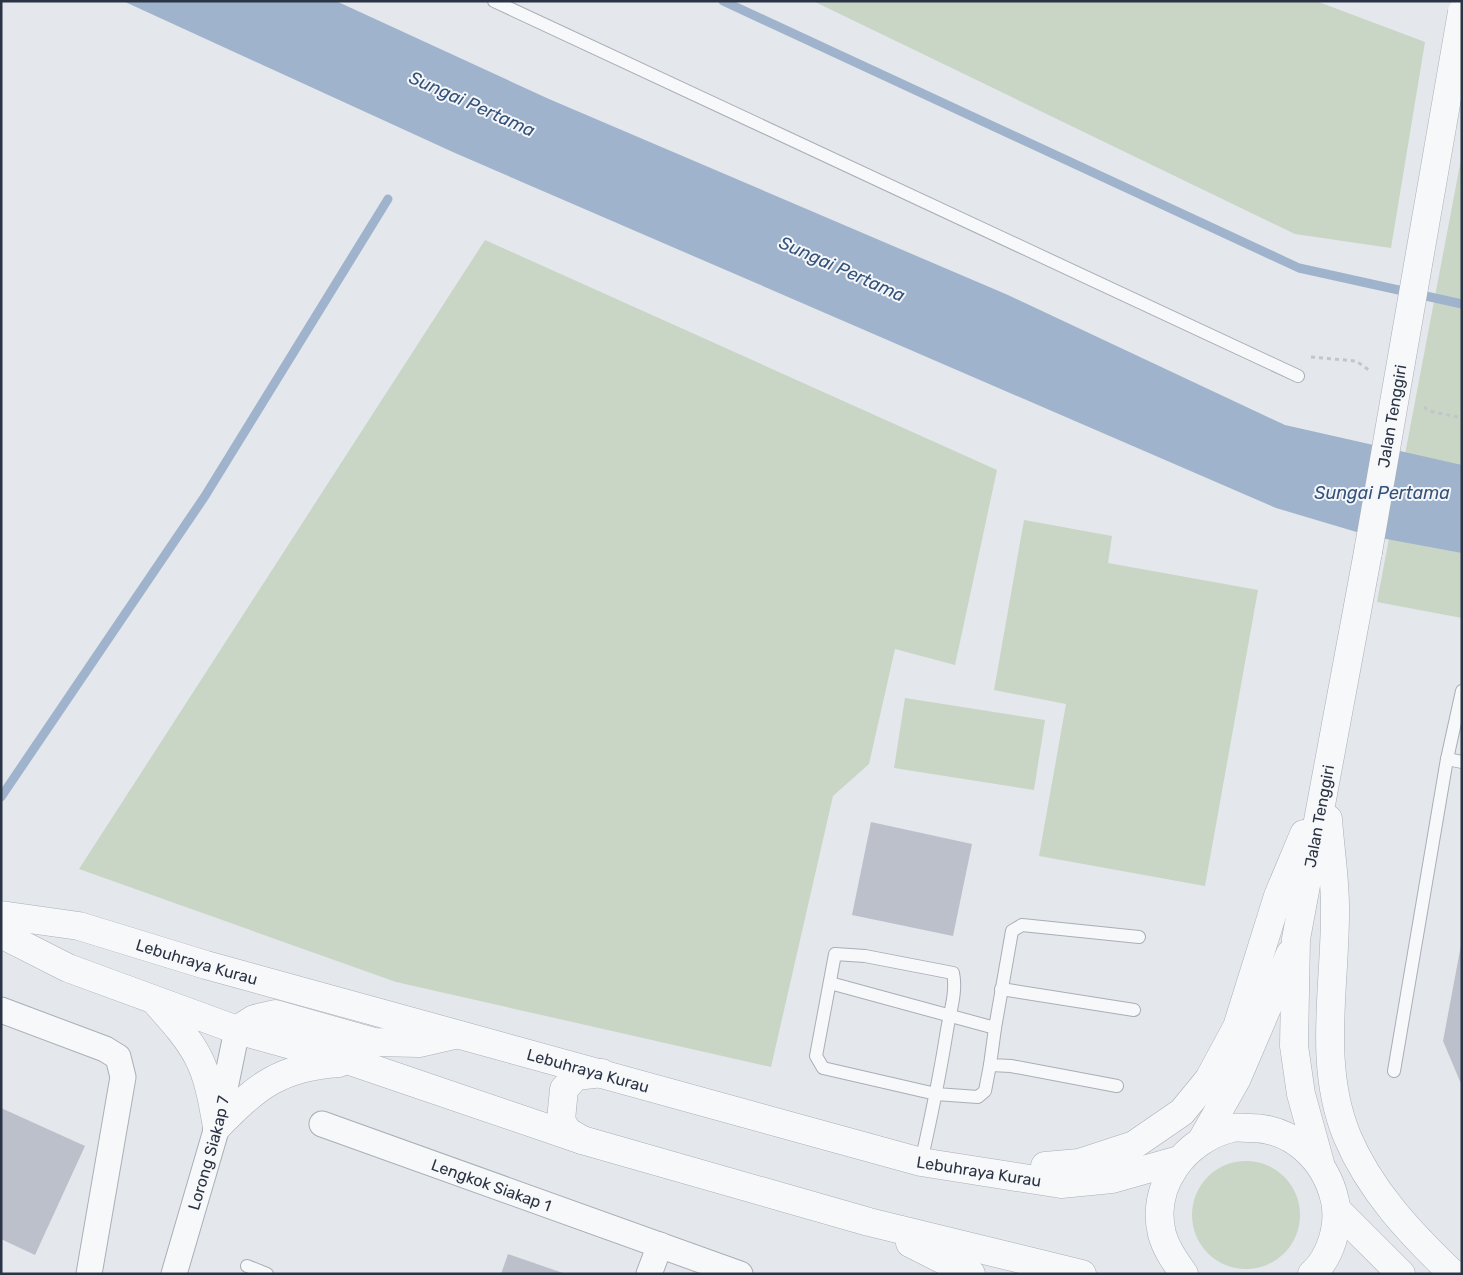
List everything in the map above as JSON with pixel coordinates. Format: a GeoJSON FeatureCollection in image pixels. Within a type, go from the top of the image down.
{"type":"FeatureCollection","features":[{"type":"Feature","properties":{"kind":"street","name":"Jalan Tenggiri"},"geometry":{"type":"LineString","coordinates":[[1320,1163],[1301,1094],[1294,1046],[1296,939],[1368,552],[1462,12]]}},
{"type":"Feature","properties":{"kind":"street"},"geometry":{"type":"LineString","coordinates":[[973,1171],[1079,1163],[1134,1145],[1182,1112],[1209,1079],[1237,1027],[1278,896],[1325,786]]}},
{"type":"Feature","properties":{"kind":"street"},"geometry":{"type":"LineString","coordinates":[[1325,786],[1335,906],[1329,1028],[1336,1102],[1347,1136],[1363,1169],[1396,1216],[1453,1274]]}},
{"type":"Feature","properties":{"kind":"street","name":"Lebuhraya Kurau"},"geometry":{"type":"LineString","coordinates":[[1,915],[79,926],[206,965],[921,1162],[1061,1184],[1112,1179],[1179,1160]]}},
{"type":"Feature","properties":{"kind":"street"},"geometry":{"type":"LineString","coordinates":[[1,934],[68,968],[237,1030],[352,1062],[582,1140],[869,1222],[1082,1274]]}},
{"type":"Feature","properties":{"kind":"street","name":"Jalan Tenggiri"},"geometry":{"type":"LineString","coordinates":[[1202,1140],[1237,1078],[1296,939]]}},
{"type":"Feature","properties":{"kind":"street"},"geometry":{"type":"LineString","coordinates":[[155,1000],[181,1031],[198,1057],[210,1090],[217,1127]]}},
{"type":"Feature","properties":{"kind":"street"},"geometry":{"type":"LineString","coordinates":[[1,1010],[105,1049],[118,1057],[123,1077],[89,1274]]}},
{"type":"Feature","properties":{"kind":"street"},"geometry":{"type":"LineString","coordinates":[[237,1030],[254,1018],[275,1014],[374,1042],[419,1043],[460,1034]]}},
{"type":"Feature","properties":{"kind":"street","name":"Lorong Siakap 7"},"geometry":{"type":"LineString","coordinates":[[174,1274],[217,1127],[237,1030]]}},
{"type":"Feature","properties":{"kind":"street"},"geometry":{"type":"LineString","coordinates":[[217,1127],[247,1096],[279,1075],[309,1065],[352,1062]]}},
{"type":"Feature","properties":{"kind":"street"},"geometry":{"type":"LineString","coordinates":[[582,1140],[567,1131],[561,1120],[564,1089],[576,1076],[602,1073]]}},
{"type":"Feature","properties":{"kind":"street","name":"Lengkok Siakap 1"},"geometry":{"type":"LineString","coordinates":[[322,1124],[740,1274]]}},
{"type":"Feature","properties":{"kind":"street"},"geometry":{"type":"LineString","coordinates":[[1184,1274],[1171,1257],[1162,1233],[1160,1208],[1166,1182],[1179,1160],[1202,1140],[1232,1128],[1265,1128],[1296,1141],[1320,1163],[1332,1186],[1337,1210],[1332,1241],[1318,1268],[1312,1274]]}},
{"type":"Feature","properties":{"kind":"street"},"geometry":{"type":"LineString","coordinates":[[1337,1210],[1401,1274]]}},
{"type":"Feature","properties":{"kind":"street"},"geometry":{"type":"LineString","coordinates":[[869,1222],[971,1274]]}},
{"type":"Feature","properties":{"kind":"street"},"geometry":{"type":"LineString","coordinates":[[650,1274],[660,1245]]}},
{"type":"Feature","properties":{"kind":"lane"},"geometry":{"type":"LineString","coordinates":[[494,1],[1298,376]]}},
{"type":"Feature","properties":{"kind":"lane"},"geometry":{"type":"LineString","coordinates":[[1394,1071],[1447,759],[1462,691]]}},
{"type":"Feature","properties":{"kind":"lane"},"geometry":{"type":"LineString","coordinates":[[1447,759],[1462,762]]}},
{"type":"Feature","properties":{"kind":"lane"},"geometry":{"type":"LineString","coordinates":[[921,1162],[936,1094],[950,1017],[955,981],[953,973],[865,956],[835,954],[816,1056],[823,1068],[936,1094],[978,1097],[985,1091],[1012,932],[1022,925],[1139,937]]}},
{"type":"Feature","properties":{"kind":"lane"},"geometry":{"type":"LineString","coordinates":[[830,983],[995,1028]]}},
{"type":"Feature","properties":{"kind":"lane"},"geometry":{"type":"LineString","coordinates":[[1001,989],[1134,1010]]}},
{"type":"Feature","properties":{"kind":"lane"},"geometry":{"type":"LineString","coordinates":[[990,1065],[1011,1066],[1116,1086]]}},
{"type":"Feature","properties":{"kind":"lane"},"geometry":{"type":"LineString","coordinates":[[247,1266],[267,1274]]}},
{"type":"Feature","properties":{"kind":"green space"},"geometry":{"type":"Polygon","coordinates":[[[813,1],[1316,1],[1425,42],[1391,248],[1295,234],[813,1]]]}},
{"type":"Feature","properties":{"kind":"green space"},"geometry":{"type":"Polygon","coordinates":[[[1462,154],[1462,618],[1377,602],[1462,154]]]}},
{"type":"Feature","properties":{"kind":"green space"},"geometry":{"type":"Polygon","coordinates":[[[485,240],[997,470],[955,665],[895,649],[869,764],[833,796],[771,1067],[396,982],[79,869],[485,240]]]}},
{"type":"Feature","properties":{"kind":"green space"},"geometry":{"type":"Polygon","coordinates":[[[1024,520],[1112,536],[1108,563],[1258,590],[1205,886],[1039,856],[1066,704],[994,690],[1024,520]]]}},
{"type":"Feature","properties":{"kind":"green space"},"geometry":{"type":"Polygon","coordinates":[[[905,698],[1045,720],[1034,790],[894,768],[905,698]]]}},
{"type":"Feature","properties":{"kind":"green space"},"geometry":{"type":"Polygon","coordinates":[[[1246,1161],[1256,1162],[1276,1170],[1284,1177],[1291,1185],[1299,1205],[1299,1225],[1291,1245],[1284,1253],[1276,1260],[1256,1268],[1246,1269],[1236,1268],[1216,1260],[1208,1253],[1201,1245],[1193,1225],[1192,1215],[1193,1205],[1201,1185],[1208,1177],[1216,1170],[1236,1162],[1246,1161]]]}},
{"type":"Feature","properties":{"kind":"water","name":"Sungai Pertama"},"geometry":{"type":"Polygon","coordinates":[[[123,1],[336,1],[549,99],[1008,295],[1285,425],[1462,465],[1462,553],[1370,536],[1276,508],[455,153],[123,1]]]}},
{"type":"Feature","properties":{"kind":"building"},"geometry":{"type":"Polygon","coordinates":[[[871,822],[972,844],[953,936],[852,915],[871,822]]]}},
{"type":"Feature","properties":{"kind":"building"},"geometry":{"type":"Polygon","coordinates":[[[1462,945],[1462,1086],[1443,1041],[1462,945]]]}},
{"type":"Feature","properties":{"kind":"building"},"geometry":{"type":"Polygon","coordinates":[[[1,1108],[85,1146],[35,1255],[1,1239],[1,1108]]]}},
{"type":"Feature","properties":{"kind":"building"},"geometry":{"type":"Polygon","coordinates":[[[508,1254],[563,1273],[563,1274],[501,1274],[508,1254]]]}},
{"type":"Feature","properties":{"kind":"waterway"},"geometry":{"type":"LineString","coordinates":[[723,1],[1299,268],[1462,304]]}},
{"type":"Feature","properties":{"kind":"waterway"},"geometry":{"type":"LineString","coordinates":[[1,797],[205,496],[388,199]]}}]}
